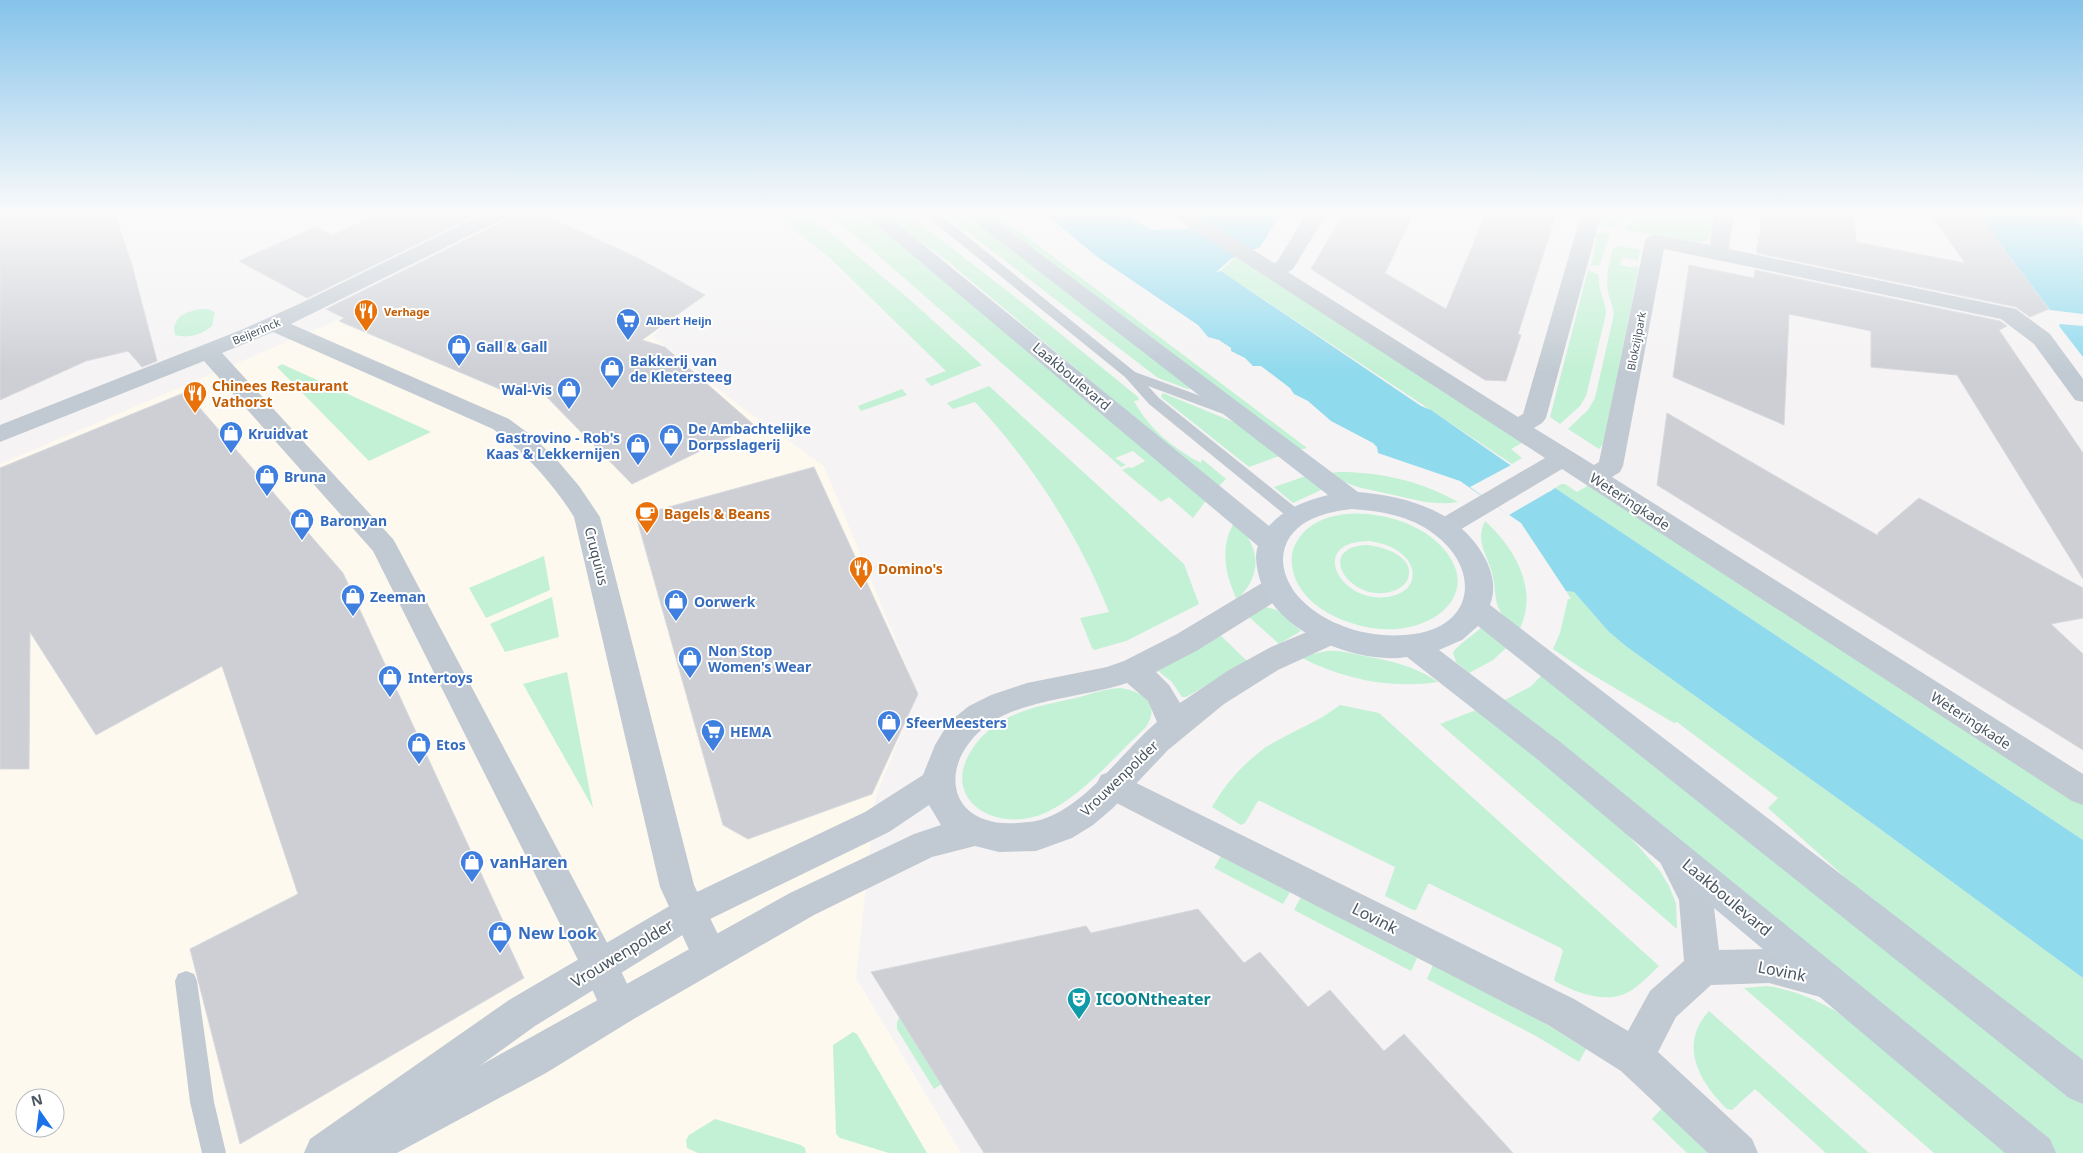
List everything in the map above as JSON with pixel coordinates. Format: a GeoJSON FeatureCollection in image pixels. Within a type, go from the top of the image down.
{"type":"FeatureCollection","features":[{"type":"Feature","properties":{"kind":"main road","name":"Laakboulevard"},"geometry":{"type":"LineString","coordinates":[[935,265],[1272,543]]}},
{"type":"Feature","properties":{"kind":"main road"},"geometry":{"type":"LineString","coordinates":[[1042,265],[1352,500]]}},
{"type":"Feature","properties":{"kind":"main road"},"geometry":{"type":"LineString","coordinates":[[1352,500],[1374,501],[1413,511],[1444,528],[1462,544],[1474,562],[1480,579],[1480,594],[1476,608],[1470,618],[1457,630],[1439,640],[1413,646],[1384,647],[1347,640],[1331,633],[1297,612],[1277,587],[1272,574],[1270,559],[1272,543],[1279,531],[1295,515],[1322,503],[1352,500]]}},
{"type":"Feature","properties":{"kind":"main road"},"geometry":{"type":"LineString","coordinates":[[1476,608],[2083,1084]]}},
{"type":"Feature","properties":{"kind":"main road","name":"Laakboulevard"},"geometry":{"type":"LineString","coordinates":[[1413,646],[1548,750],[2036,1153]]}},
{"type":"Feature","properties":{"kind":"street","name":"Beijerinck"},"geometry":{"type":"LineString","coordinates":[[0,434],[275,323],[394,265]]}},
{"type":"Feature","properties":{"kind":"street","name":"Weteringkade"},"geometry":{"type":"LineString","coordinates":[[1262,265],[2083,791]]}},
{"type":"Feature","properties":{"kind":"street"},"geometry":{"type":"LineString","coordinates":[[1271,271],[1285,265]]}},
{"type":"Feature","properties":{"kind":"street"},"geometry":{"type":"LineString","coordinates":[[1516,428],[1534,418],[1577,265]]}},
{"type":"Feature","properties":{"kind":"street","name":"Blokzijlpark"},"geometry":{"type":"LineString","coordinates":[[1593,478],[1611,466],[1650,265]]}},
{"type":"Feature","properties":{"kind":"street"},"geometry":{"type":"LineString","coordinates":[[1770,265],[2008,314],[2042,339],[2083,395]]}},
{"type":"Feature","properties":{"kind":"street","name":"Cruquius"},"geometry":{"type":"LineString","coordinates":[[275,323],[281,328],[501,424],[516,434],[576,498],[587,517],[677,887],[710,955]]}},
{"type":"Feature","properties":{"kind":"street"},"geometry":{"type":"LineString","coordinates":[[208,351],[384,546],[600,966],[619,1007]]}},
{"type":"Feature","properties":{"kind":"street"},"geometry":{"type":"LineString","coordinates":[[1444,528],[1563,458]]}},
{"type":"Feature","properties":{"kind":"street"},"geometry":{"type":"LineString","coordinates":[[938,783],[940,771],[952,741],[969,721],[994,705],[1022,696],[1093,682],[1131,670],[1182,643],[1277,587]]}},
{"type":"Feature","properties":{"kind":"street","name":"Vrouwenpolder"},"geometry":{"type":"LineString","coordinates":[[324,1153],[522,1013],[690,912],[877,822],[938,783],[944,805],[956,820],[974,832],[992,838],[1025,839],[1054,832],[1078,818],[1174,725],[1235,681],[1280,655],[1331,633]]}},
{"type":"Feature","properties":{"kind":"street"},"geometry":{"type":"LineString","coordinates":[[1131,670],[1158,690],[1164,698],[1174,725]]}},
{"type":"Feature","properties":{"kind":"street","name":"Lovink"},"geometry":{"type":"LineString","coordinates":[[1112,785],[1560,1012],[1635,1057],[1738,1153]]}},
{"type":"Feature","properties":{"kind":"street","name":"Vrouwenpolder"},"geometry":{"type":"LineString","coordinates":[[356,1153],[532,1059],[619,1007],[802,904],[926,844],[974,832]]}},
{"type":"Feature","properties":{"kind":"street"},"geometry":{"type":"LineString","coordinates":[[1635,1057],[1663,1004],[1703,968],[1696,899],[1670,850]]}},
{"type":"Feature","properties":{"kind":"street","name":"Lovink"},"geometry":{"type":"LineString","coordinates":[[1703,968],[1769,966],[1830,982]]}},
{"type":"Feature","properties":{"kind":"lane"},"geometry":{"type":"LineString","coordinates":[[995,265],[1130,374],[1154,401],[1295,515]]}},
{"type":"Feature","properties":{"kind":"lane"},"geometry":{"type":"LineString","coordinates":[[1130,374],[1242,416]]}},
{"type":"Feature","properties":{"kind":"lane"},"geometry":{"type":"LineString","coordinates":[[186,981],[202,1102],[214,1153]]}},
{"type":"Feature","properties":{"kind":"shaded area"},"geometry":{"type":"Polygon","coordinates":[[[446,265],[647,265],[699,299],[652,336],[741,407],[824,466],[918,694],[876,796],[856,978],[961,1153],[0,1153],[0,464],[331,323],[446,265]]]}},
{"type":"Feature","properties":{"kind":"green space"},"geometry":{"type":"Polygon","coordinates":[[[837,265],[868,265],[982,365],[931,386],[925,379],[946,371],[837,265]]]}},
{"type":"Feature","properties":{"kind":"green space"},"geometry":{"type":"Polygon","coordinates":[[[889,265],[929,265],[1208,498],[1193,518],[1169,497],[1161,502],[1122,470],[1129,467],[1132,468],[1145,461],[1133,451],[1115,458],[1126,465],[1121,467],[889,265]]]}},
{"type":"Feature","properties":{"kind":"green space"},"geometry":{"type":"Polygon","coordinates":[[[952,265],[974,265],[1138,397],[1139,400],[1134,401],[1154,429],[1181,451],[1201,463],[1202,459],[1226,479],[1218,487],[952,265]]]}},
{"type":"Feature","properties":{"kind":"green space"},"geometry":{"type":"Polygon","coordinates":[[[1010,265],[1035,265],[1193,388],[1188,389],[1158,378],[1010,265]]]}},
{"type":"Feature","properties":{"kind":"green space"},"geometry":{"type":"Polygon","coordinates":[[[1054,265],[1064,265],[1307,448],[1299,450],[1054,265]]]}},
{"type":"Feature","properties":{"kind":"green space"},"geometry":{"type":"Polygon","coordinates":[[[1228,265],[1252,265],[1525,441],[1511,449],[1522,458],[1512,464],[1221,271],[1228,265]]]}},
{"type":"Feature","properties":{"kind":"green space"},"geometry":{"type":"Polygon","coordinates":[[[1609,265],[1639,267],[1603,444],[1599,449],[1568,429],[1588,410],[1595,398],[1614,314],[1607,285],[1609,265]]]}},
{"type":"Feature","properties":{"kind":"green space"},"geometry":{"type":"Polygon","coordinates":[[[1588,270],[1599,275],[1599,285],[1606,314],[1586,396],[1580,406],[1560,424],[1550,417],[1588,270]]]}},
{"type":"Feature","properties":{"kind":"green space"},"geometry":{"type":"Polygon","coordinates":[[[199,309],[208,309],[215,312],[212,326],[195,335],[175,335],[174,327],[177,320],[187,313],[199,309]]]}},
{"type":"Feature","properties":{"kind":"green space"},"geometry":{"type":"Polygon","coordinates":[[[282,364],[431,432],[369,461],[277,367],[282,364]]]}},
{"type":"Feature","properties":{"kind":"green space"},"geometry":{"type":"Polygon","coordinates":[[[989,386],[1184,564],[1199,604],[1126,641],[1094,650],[1092,648],[1080,618],[1109,612],[1097,583],[1068,527],[1016,450],[975,402],[953,409],[947,403],[989,386]]]}},
{"type":"Feature","properties":{"kind":"green space"},"geometry":{"type":"Polygon","coordinates":[[[902,389],[907,395],[861,411],[858,406],[902,389]]]}},
{"type":"Feature","properties":{"kind":"green space"},"geometry":{"type":"Polygon","coordinates":[[[1163,393],[1241,425],[1282,455],[1249,467],[1162,398],[1163,393]]]}},
{"type":"Feature","properties":{"kind":"green space"},"geometry":{"type":"Polygon","coordinates":[[[1355,472],[1400,479],[1430,488],[1458,502],[1426,502],[1352,485],[1328,473],[1355,472]]]}},
{"type":"Feature","properties":{"kind":"green space"},"geometry":{"type":"Polygon","coordinates":[[[1309,475],[1322,488],[1321,490],[1293,503],[1274,487],[1309,475]]]}},
{"type":"Feature","properties":{"kind":"green space"},"geometry":{"type":"Polygon","coordinates":[[[1565,484],[1577,492],[1591,484],[2083,801],[2083,840],[1555,488],[1565,484]]]}},
{"type":"Feature","properties":{"kind":"green space"},"geometry":{"type":"Polygon","coordinates":[[[1360,513],[1398,520],[1425,533],[1440,545],[1452,561],[1457,575],[1457,589],[1452,601],[1442,612],[1414,626],[1397,629],[1365,627],[1332,615],[1305,595],[1297,581],[1292,566],[1293,550],[1300,537],[1307,529],[1321,520],[1344,514],[1360,513]],[[1369,541],[1350,544],[1339,551],[1335,562],[1338,573],[1346,584],[1358,592],[1374,597],[1392,596],[1401,593],[1411,583],[1413,576],[1410,563],[1395,549],[1385,544],[1369,541]]]}},
{"type":"Feature","properties":{"kind":"green space"},"geometry":{"type":"Polygon","coordinates":[[[1235,521],[1250,541],[1256,560],[1252,580],[1237,600],[1229,580],[1225,551],[1230,531],[1235,521]]]}},
{"type":"Feature","properties":{"kind":"green space"},"geometry":{"type":"Polygon","coordinates":[[[1485,521],[1506,545],[1515,558],[1521,572],[1526,602],[1524,617],[1518,632],[1504,617],[1497,603],[1491,569],[1482,543],[1481,536],[1485,521]]]}},
{"type":"Feature","properties":{"kind":"green space"},"geometry":{"type":"Polygon","coordinates":[[[1366,545],[1388,550],[1402,558],[1407,564],[1409,571],[1408,579],[1404,585],[1393,591],[1378,593],[1364,590],[1352,583],[1344,574],[1340,565],[1342,555],[1350,548],[1366,545]]]}},
{"type":"Feature","properties":{"kind":"green space"},"geometry":{"type":"Polygon","coordinates":[[[544,556],[550,590],[486,618],[469,588],[544,556]]]}},
{"type":"Feature","properties":{"kind":"green space"},"geometry":{"type":"Polygon","coordinates":[[[1566,591],[1574,592],[1609,632],[1627,647],[2083,978],[2083,1069],[1914,939],[1768,808],[1778,798],[1677,722],[1674,723],[1581,668],[1553,649],[1560,633],[1568,599],[1571,599],[1566,591]]]}},
{"type":"Feature","properties":{"kind":"green space"},"geometry":{"type":"Polygon","coordinates":[[[552,597],[559,637],[505,652],[490,624],[552,597]]]}},
{"type":"Feature","properties":{"kind":"green space"},"geometry":{"type":"Polygon","coordinates":[[[1266,607],[1277,610],[1301,631],[1279,644],[1248,616],[1266,607]]]}},
{"type":"Feature","properties":{"kind":"green space"},"geometry":{"type":"Polygon","coordinates":[[[1482,627],[1508,646],[1493,660],[1469,673],[1456,662],[1453,653],[1482,627]]]}},
{"type":"Feature","properties":{"kind":"green space"},"geometry":{"type":"Polygon","coordinates":[[[1218,633],[1248,662],[1186,697],[1182,697],[1172,682],[1158,671],[1218,633]]]}},
{"type":"Feature","properties":{"kind":"green space"},"geometry":{"type":"Polygon","coordinates":[[[1327,651],[1346,652],[1394,662],[1421,672],[1438,682],[1402,684],[1367,680],[1333,671],[1300,657],[1327,651]]]}},
{"type":"Feature","properties":{"kind":"green space"},"geometry":{"type":"Polygon","coordinates":[[[567,672],[593,808],[523,684],[567,672]]]}},
{"type":"Feature","properties":{"kind":"green space"},"geometry":{"type":"Polygon","coordinates":[[[1543,674],[2083,1098],[2083,1153],[2055,1153],[1503,701],[1530,687],[1543,674]]]}},
{"type":"Feature","properties":{"kind":"green space"},"geometry":{"type":"Polygon","coordinates":[[[1120,688],[1136,692],[1148,700],[1152,712],[1150,720],[1145,728],[1099,774],[1073,796],[1047,812],[1028,818],[1009,819],[992,816],[977,808],[967,796],[962,782],[965,764],[975,745],[996,725],[1021,712],[1034,708],[1120,688]]]}},
{"type":"Feature","properties":{"kind":"green space"},"geometry":{"type":"Polygon","coordinates":[[[1340,705],[1379,713],[1659,966],[1636,987],[1627,993],[1617,996],[1596,996],[1575,991],[1554,980],[1563,951],[1561,948],[1430,884],[1428,884],[1416,910],[1413,910],[1385,896],[1395,867],[1260,801],[1258,801],[1245,823],[1241,825],[1212,807],[1229,782],[1258,753],[1340,705]]]}},
{"type":"Feature","properties":{"kind":"green space"},"geometry":{"type":"Polygon","coordinates":[[[1476,710],[1532,748],[1621,828],[1639,847],[1660,871],[1669,886],[1676,903],[1677,929],[1440,724],[1476,710]]]}},
{"type":"Feature","properties":{"kind":"green space"},"geometry":{"type":"Polygon","coordinates":[[[1221,856],[1290,892],[1283,904],[1214,868],[1221,856]]]}},
{"type":"Feature","properties":{"kind":"green space"},"geometry":{"type":"Polygon","coordinates":[[[1301,897],[1417,958],[1411,971],[1294,910],[1301,897]]]}},
{"type":"Feature","properties":{"kind":"green space"},"geometry":{"type":"Polygon","coordinates":[[[1433,965],[1541,1021],[1586,1049],[1579,1062],[1536,1036],[1427,979],[1433,965]]]}},
{"type":"Feature","properties":{"kind":"green space"},"geometry":{"type":"Polygon","coordinates":[[[1767,986],[1810,998],[1849,1019],[2019,1153],[1934,1153],[1744,988],[1767,986]]]}},
{"type":"Feature","properties":{"kind":"green space"},"geometry":{"type":"Polygon","coordinates":[[[1709,1011],[1869,1153],[1826,1153],[1755,1089],[1732,1110],[1727,1109],[1708,1087],[1696,1062],[1694,1050],[1695,1037],[1700,1024],[1709,1011]]]}},
{"type":"Feature","properties":{"kind":"green space"},"geometry":{"type":"Polygon","coordinates":[[[900,1016],[956,1075],[934,1089],[897,1029],[897,1022],[900,1016]]]}},
{"type":"Feature","properties":{"kind":"green space"},"geometry":{"type":"Polygon","coordinates":[[[853,1032],[857,1034],[927,1153],[889,1153],[840,1138],[836,1134],[833,1045],[853,1032]]]}},
{"type":"Feature","properties":{"kind":"green space"},"geometry":{"type":"Polygon","coordinates":[[[1662,1108],[1708,1153],[1687,1153],[1652,1119],[1662,1108]]]}},
{"type":"Feature","properties":{"kind":"green space"},"geometry":{"type":"Polygon","coordinates":[[[715,1119],[801,1145],[805,1148],[806,1153],[698,1153],[687,1148],[686,1140],[689,1135],[715,1119]]]}},
{"type":"Feature","properties":{"kind":"water"},"geometry":{"type":"Polygon","coordinates":[[[1109,265],[1224,265],[1216,272],[1221,271],[1421,406],[1431,410],[1549,492],[1555,488],[2083,840],[2083,978],[1627,647],[1609,632],[1574,592],[1566,591],[1521,523],[1460,481],[1378,453],[1377,447],[1373,443],[1331,421],[1308,401],[1294,394],[1290,388],[1261,366],[1253,366],[1219,340],[1208,337],[1198,325],[1109,265]]]}},
{"type":"Feature","properties":{"kind":"water"},"geometry":{"type":"Polygon","coordinates":[[[2016,265],[2083,265],[2083,314],[2050,310],[2016,265]]]}},
{"type":"Feature","properties":{"kind":"water"},"geometry":{"type":"Polygon","coordinates":[[[2060,324],[2083,326],[2083,357],[2059,326],[2060,324]]]}},
{"type":"Feature","properties":{"kind":"pier"},"geometry":{"type":"Polygon","coordinates":[[[1513,464],[1552,490],[1509,515],[1470,487],[1513,464]]]}},
{"type":"Feature","properties":{"kind":"building"},"geometry":{"type":"Polygon","coordinates":[[[0,265],[132,265],[157,361],[142,367],[128,351],[86,361],[0,400],[0,265]]]}},
{"type":"Feature","properties":{"kind":"building"},"geometry":{"type":"Polygon","coordinates":[[[246,265],[375,265],[307,298],[246,265]]]}},
{"type":"Feature","properties":{"kind":"building"},"geometry":{"type":"Polygon","coordinates":[[[415,265],[650,265],[705,295],[642,340],[665,347],[754,425],[632,484],[538,388],[516,396],[339,321],[344,318],[326,309],[415,265]]]}},
{"type":"Feature","properties":{"kind":"building"},"geometry":{"type":"Polygon","coordinates":[[[1313,265],[1389,265],[1385,273],[1446,309],[1464,265],[1540,265],[1518,334],[1521,335],[1506,381],[1485,380],[1311,269],[1313,265]]]}},
{"type":"Feature","properties":{"kind":"building"},"geometry":{"type":"Polygon","coordinates":[[[1689,265],[1754,278],[1755,270],[2000,321],[2007,326],[1999,330],[2083,453],[2083,579],[1957,375],[1871,367],[1871,331],[1789,314],[1784,425],[1673,377],[1689,265]]]}},
{"type":"Feature","properties":{"kind":"building"},"geometry":{"type":"Polygon","coordinates":[[[1814,265],[2016,265],[2049,309],[2030,317],[2016,307],[1814,265]]]}},
{"type":"Feature","properties":{"kind":"building"},"geometry":{"type":"Polygon","coordinates":[[[186,392],[343,573],[508,932],[504,935],[524,978],[240,1144],[190,949],[298,894],[222,666],[96,735],[30,632],[29,769],[0,769],[0,468],[186,392]]]}},
{"type":"Feature","properties":{"kind":"building"},"geometry":{"type":"Polygon","coordinates":[[[1667,413],[1877,535],[1919,498],[2083,588],[2083,618],[2051,624],[2083,654],[2083,750],[1657,485],[1667,413]]]}},
{"type":"Feature","properties":{"kind":"building"},"geometry":{"type":"Polygon","coordinates":[[[814,467],[918,694],[872,794],[748,839],[723,825],[636,516],[814,467]]]}},
{"type":"Feature","properties":{"kind":"building"},"geometry":{"type":"Polygon","coordinates":[[[1198,909],[1244,963],[1260,952],[1308,1007],[1330,990],[1384,1051],[1404,1034],[1513,1153],[984,1153],[871,972],[1086,926],[1091,933],[1198,909]]]}},
{"type":"Feature","properties":{"kind":"place","name":"Verhage"},"geometry":{"type":"Point","coordinates":[366,332]}},
{"type":"Feature","properties":{"kind":"place","name":"Albert Heijn"},"geometry":{"type":"Point","coordinates":[628,341]}},
{"type":"Feature","properties":{"kind":"place","name":"Gall & Gall"},"geometry":{"type":"Point","coordinates":[459,367]}},
{"type":"Feature","properties":{"kind":"place","name":"Bakkerij van de Kletersteeg"},"geometry":{"type":"Point","coordinates":[612,389]}},
{"type":"Feature","properties":{"kind":"place","name":"Wal-Vis"},"geometry":{"type":"Point","coordinates":[569,410]}},
{"type":"Feature","properties":{"kind":"place","name":"Chinees Restaurant Vathorst"},"geometry":{"type":"Point","coordinates":[195,414]}},
{"type":"Feature","properties":{"kind":"place","name":"Kruidvat"},"geometry":{"type":"Point","coordinates":[231,454]}},
{"type":"Feature","properties":{"kind":"place","name":"De Ambachtelijke Dorpsslagerij"},"geometry":{"type":"Point","coordinates":[671,457]}},
{"type":"Feature","properties":{"kind":"place","name":"Gastrovino - Rob's Kaas & Lekkernijen"},"geometry":{"type":"Point","coordinates":[638,466]}},
{"type":"Feature","properties":{"kind":"place","name":"Bruna"},"geometry":{"type":"Point","coordinates":[267,497]}},
{"type":"Feature","properties":{"kind":"place","name":"Bagels & Beans"},"geometry":{"type":"Point","coordinates":[647,534]}},
{"type":"Feature","properties":{"kind":"place","name":"Baronyan"},"geometry":{"type":"Point","coordinates":[302,541]}},
{"type":"Feature","properties":{"kind":"place","name":"Domino's"},"geometry":{"type":"Point","coordinates":[861,589]}},
{"type":"Feature","properties":{"kind":"place","name":"Zeeman"},"geometry":{"type":"Point","coordinates":[353,617]}},
{"type":"Feature","properties":{"kind":"place","name":"Oorwerk"},"geometry":{"type":"Point","coordinates":[676,622]}},
{"type":"Feature","properties":{"kind":"place","name":"Non Stop Women's Wear"},"geometry":{"type":"Point","coordinates":[690,679]}},
{"type":"Feature","properties":{"kind":"place","name":"Intertoys"},"geometry":{"type":"Point","coordinates":[390,698]}},
{"type":"Feature","properties":{"kind":"place","name":"SfeerMeesters"},"geometry":{"type":"Point","coordinates":[889,743]}},
{"type":"Feature","properties":{"kind":"place","name":"HEMA"},"geometry":{"type":"Point","coordinates":[713,752]}},
{"type":"Feature","properties":{"kind":"place","name":"Etos"},"geometry":{"type":"Point","coordinates":[419,765]}},
{"type":"Feature","properties":{"kind":"place","name":"vanHaren"},"geometry":{"type":"Point","coordinates":[472,883]}},
{"type":"Feature","properties":{"kind":"place","name":"New Look"},"geometry":{"type":"Point","coordinates":[500,954]}},
{"type":"Feature","properties":{"kind":"place","name":"ICOONtheater"},"geometry":{"type":"Point","coordinates":[1079,1020]}}]}
